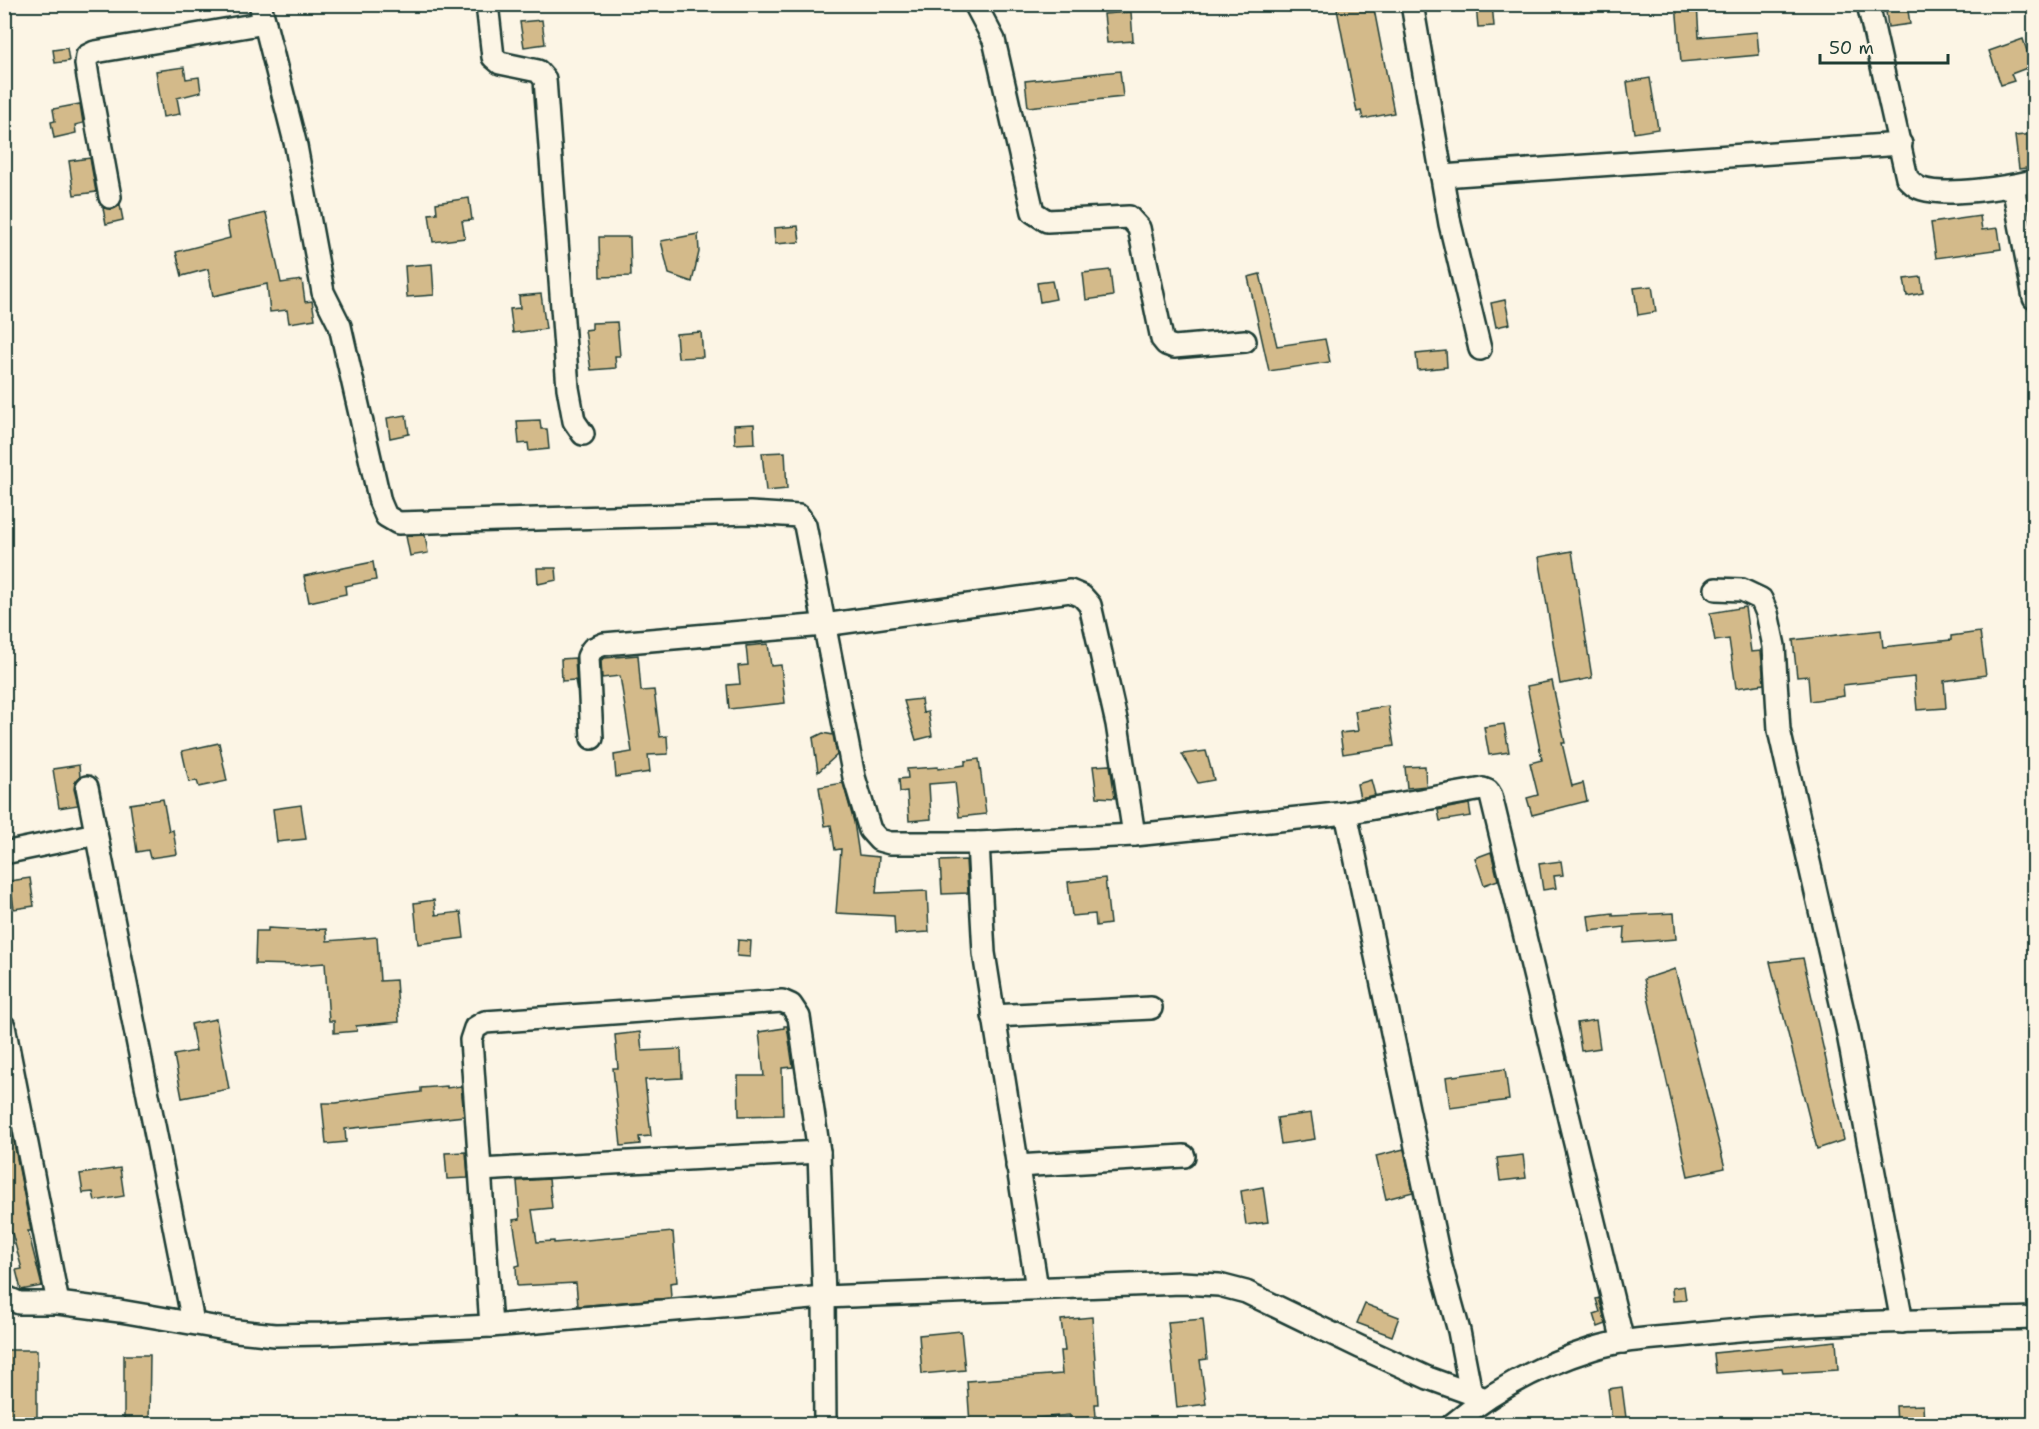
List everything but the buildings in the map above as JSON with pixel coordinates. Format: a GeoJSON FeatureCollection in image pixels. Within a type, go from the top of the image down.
{"type":"FeatureCollection","features":[{"type":"Feature","properties":{"kind":"street"},"geometry":{"type":"LineString","coordinates":[[487,4],[493,57],[500,63],[538,70],[545,80],[568,388],[574,421],[583,434]]}},
{"type":"Feature","properties":{"kind":"street"},"geometry":{"type":"LineString","coordinates":[[975,4],[994,40],[1033,212],[1047,221],[1129,217],[1139,228],[1162,339],[1166,344],[1174,347],[1245,341]]}},
{"type":"Feature","properties":{"kind":"street"},"geometry":{"type":"LineString","coordinates":[[1412,4],[1450,224],[1480,349]]}},
{"type":"Feature","properties":{"kind":"street"},"geometry":{"type":"LineString","coordinates":[[1868,4],[1907,178],[1913,185],[1923,190],[1949,192],[2013,186],[2034,181]]}},
{"type":"Feature","properties":{"kind":"street"},"geometry":{"type":"LineString","coordinates":[[110,197],[88,77],[87,56],[95,52],[262,14],[296,146],[323,292],[340,326],[380,502],[386,516],[398,523],[750,513],[799,516],[805,525],[854,777],[870,830],[879,840],[890,843],[978,843],[1134,835],[1346,813],[1483,789],[1488,791],[1623,1342]]}},
{"type":"Feature","properties":{"kind":"street"},"geometry":{"type":"LineString","coordinates":[[1442,176],[1901,144]]}},
{"type":"Feature","properties":{"kind":"street"},"geometry":{"type":"LineString","coordinates":[[2013,186],[2034,298]]}},
{"type":"Feature","properties":{"kind":"street"},"geometry":{"type":"LineString","coordinates":[[1716,589],[1742,590],[1761,599],[1767,613],[1774,646],[1779,730],[1847,1029],[1902,1322]]}},
{"type":"Feature","properties":{"kind":"street"},"geometry":{"type":"LineString","coordinates":[[592,738],[588,657],[592,649],[604,644],[824,626],[1070,591],[1082,596],[1090,605],[1117,724],[1134,835]]}},
{"type":"Feature","properties":{"kind":"street"},"geometry":{"type":"LineString","coordinates":[[87,787],[193,1322]]}},
{"type":"Feature","properties":{"kind":"street"},"geometry":{"type":"LineString","coordinates":[[1346,813],[1441,1266],[1478,1396]]}},
{"type":"Feature","properties":{"kind":"street"},"geometry":{"type":"LineString","coordinates":[[4,853],[96,834]]}},
{"type":"Feature","properties":{"kind":"street"},"geometry":{"type":"LineString","coordinates":[[978,843],[984,953],[1037,1288]]}},
{"type":"Feature","properties":{"kind":"street"},"geometry":{"type":"LineString","coordinates":[[491,1326],[471,1040],[475,1028],[485,1022],[782,1001],[791,1005],[799,1017],[819,1152],[824,1297],[825,1425]]}},
{"type":"Feature","properties":{"kind":"street"},"geometry":{"type":"LineString","coordinates":[[993,1016],[1151,1008]]}},
{"type":"Feature","properties":{"kind":"street"},"geometry":{"type":"LineString","coordinates":[[4,1026],[58,1303]]}},
{"type":"Feature","properties":{"kind":"street"},"geometry":{"type":"LineString","coordinates":[[480,1170],[819,1152]]}},
{"type":"Feature","properties":{"kind":"street"},"geometry":{"type":"LineString","coordinates":[[1017,1166],[1184,1156]]}},
{"type":"Feature","properties":{"kind":"street"},"geometry":{"type":"LineString","coordinates":[[4,1296],[19,1303],[58,1303],[275,1335],[491,1326],[824,1297],[1180,1283],[1220,1285],[1246,1292],[1428,1378],[1478,1396]]}},
{"type":"Feature","properties":{"kind":"street"},"geometry":{"type":"LineString","coordinates":[[1453,1425],[1478,1396],[1555,1362],[1593,1348],[1623,1342],[1751,1328],[2034,1317]]}}]}
